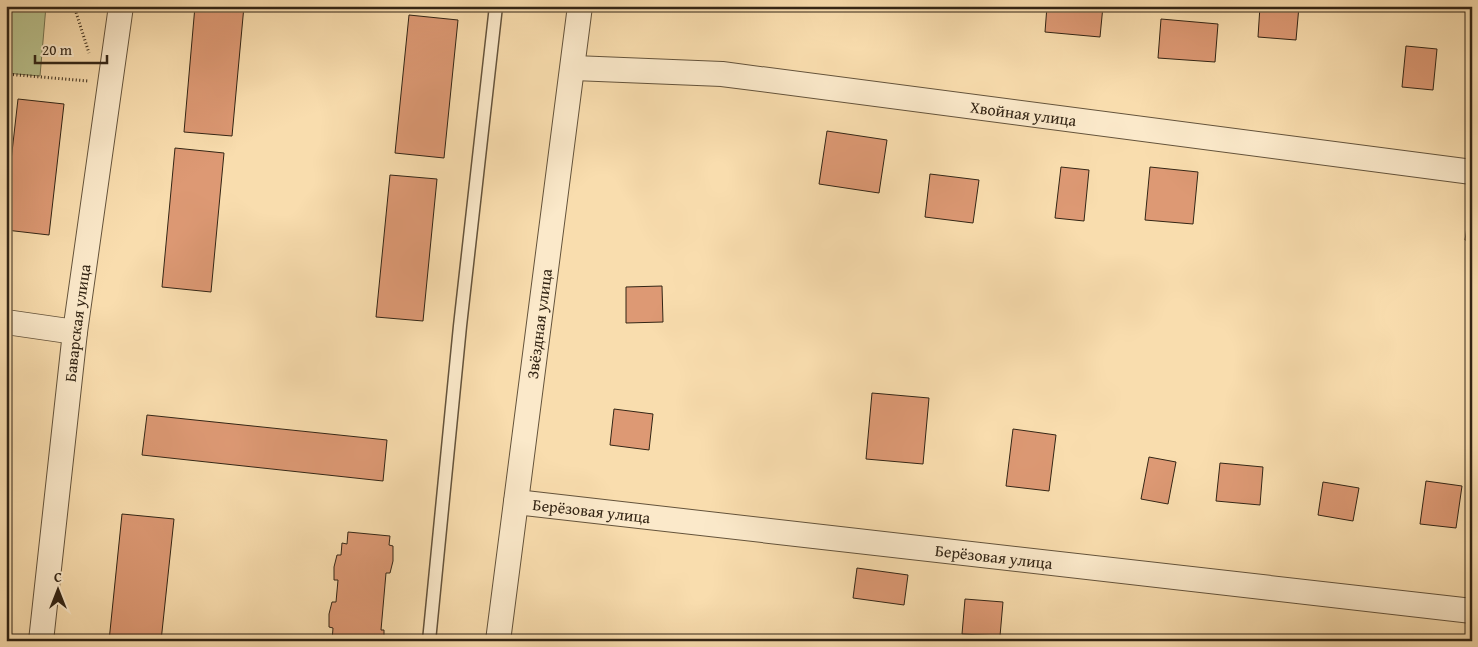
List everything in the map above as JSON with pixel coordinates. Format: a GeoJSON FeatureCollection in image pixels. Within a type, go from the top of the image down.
{"type":"FeatureCollection","features":[{"type":"Feature","properties":{"kind":"street","name":"Баварская улица"},"geometry":{"type":"LineString","coordinates":[[41,641],[75,332],[121,6]]}},
{"type":"Feature","properties":{"kind":"street","name":"Звёздная улица"},"geometry":{"type":"LineString","coordinates":[[498,641],[574,68],[580,6]]}},
{"type":"Feature","properties":{"kind":"street","name":"Хвойная улица"},"geometry":{"type":"LineString","coordinates":[[574,68],[722,74],[1472,172]]}},
{"type":"Feature","properties":{"kind":"street"},"geometry":{"type":"LineString","coordinates":[[6,322],[75,332]]}},
{"type":"Feature","properties":{"kind":"street","name":"Берёзовая улица"},"geometry":{"type":"LineString","coordinates":[[516,502],[1472,611]]}},
{"type":"Feature","properties":{"kind":"lane"},"geometry":{"type":"LineString","coordinates":[[429,641],[460,326],[496,6]]}},
{"type":"Feature","properties":{"kind":"path"},"geometry":{"type":"LineString","coordinates":[[74,6],[91,59]]}},
{"type":"Feature","properties":{"kind":"path"},"geometry":{"type":"LineString","coordinates":[[6,74],[88,81]]}},
{"type":"Feature","properties":{"kind":"green space"},"geometry":{"type":"Polygon","coordinates":[[[6,6],[46,6],[40,76],[6,73],[6,6]]]}},
{"type":"Feature","properties":{"kind":"building"},"geometry":{"type":"Polygon","coordinates":[[[195,6],[244,6],[232,136],[184,132],[195,6]]]}},
{"type":"Feature","properties":{"kind":"building"},"geometry":{"type":"Polygon","coordinates":[[[1047,6],[1103,6],[1100,37],[1045,32],[1047,6]]]}},
{"type":"Feature","properties":{"kind":"building"},"geometry":{"type":"Polygon","coordinates":[[[1260,6],[1299,6],[1296,40],[1258,37],[1260,6]]]}},
{"type":"Feature","properties":{"kind":"building"},"geometry":{"type":"Polygon","coordinates":[[[409,15],[458,20],[444,158],[395,153],[409,15]]]}},
{"type":"Feature","properties":{"kind":"building"},"geometry":{"type":"Polygon","coordinates":[[[1161,19],[1218,24],[1215,62],[1158,58],[1161,19]]]}},
{"type":"Feature","properties":{"kind":"building"},"geometry":{"type":"Polygon","coordinates":[[[1406,46],[1437,49],[1433,90],[1402,87],[1406,46]]]}},
{"type":"Feature","properties":{"kind":"building"},"geometry":{"type":"Polygon","coordinates":[[[18,99],[64,104],[49,235],[6,230],[6,205],[18,99]]]}},
{"type":"Feature","properties":{"kind":"building"},"geometry":{"type":"Polygon","coordinates":[[[827,131],[887,140],[879,193],[819,184],[827,131]]]}},
{"type":"Feature","properties":{"kind":"building"},"geometry":{"type":"Polygon","coordinates":[[[175,148],[224,153],[211,292],[162,287],[175,148]]]}},
{"type":"Feature","properties":{"kind":"building"},"geometry":{"type":"Polygon","coordinates":[[[1061,167],[1089,170],[1084,221],[1055,218],[1061,167]]]}},
{"type":"Feature","properties":{"kind":"building"},"geometry":{"type":"Polygon","coordinates":[[[1150,167],[1198,172],[1193,224],[1145,220],[1150,167]]]}},
{"type":"Feature","properties":{"kind":"building"},"geometry":{"type":"Polygon","coordinates":[[[930,174],[979,180],[973,223],[925,217],[930,174]]]}},
{"type":"Feature","properties":{"kind":"building"},"geometry":{"type":"Polygon","coordinates":[[[390,175],[437,179],[423,321],[376,317],[390,175]]]}},
{"type":"Feature","properties":{"kind":"building"},"geometry":{"type":"Polygon","coordinates":[[[1470,207],[1472,207],[1472,241],[1465,240],[1470,207]]]}},
{"type":"Feature","properties":{"kind":"building"},"geometry":{"type":"Polygon","coordinates":[[[662,286],[663,322],[626,323],[626,287],[662,286]]]}},
{"type":"Feature","properties":{"kind":"building"},"geometry":{"type":"Polygon","coordinates":[[[872,393],[929,398],[923,464],[866,459],[872,393]]]}},
{"type":"Feature","properties":{"kind":"building"},"geometry":{"type":"Polygon","coordinates":[[[614,409],[653,414],[649,450],[610,445],[614,409]]]}},
{"type":"Feature","properties":{"kind":"building"},"geometry":{"type":"Polygon","coordinates":[[[147,415],[387,440],[383,481],[142,455],[147,415]]]}},
{"type":"Feature","properties":{"kind":"building"},"geometry":{"type":"Polygon","coordinates":[[[1013,429],[1056,435],[1049,491],[1006,486],[1013,429]]]}},
{"type":"Feature","properties":{"kind":"building"},"geometry":{"type":"Polygon","coordinates":[[[1149,457],[1176,462],[1168,504],[1141,499],[1149,457]]]}},
{"type":"Feature","properties":{"kind":"building"},"geometry":{"type":"Polygon","coordinates":[[[1220,463],[1263,467],[1260,505],[1216,501],[1220,463]]]}},
{"type":"Feature","properties":{"kind":"building"},"geometry":{"type":"Polygon","coordinates":[[[1426,481],[1462,486],[1456,528],[1420,524],[1426,481]]]}},
{"type":"Feature","properties":{"kind":"building"},"geometry":{"type":"Polygon","coordinates":[[[1323,482],[1359,488],[1353,521],[1318,515],[1323,482]]]}},
{"type":"Feature","properties":{"kind":"building"},"geometry":{"type":"Polygon","coordinates":[[[122,514],[174,519],[161,641],[109,641],[122,514]]]}},
{"type":"Feature","properties":{"kind":"building"},"geometry":{"type":"Polygon","coordinates":[[[348,532],[390,536],[389,545],[393,546],[393,561],[390,573],[386,573],[381,630],[384,630],[384,641],[332,641],[333,628],[329,627],[329,614],[332,602],[336,602],[338,580],[334,580],[334,567],[337,555],[341,555],[342,543],[347,544],[348,532]]]}},
{"type":"Feature","properties":{"kind":"building"},"geometry":{"type":"Polygon","coordinates":[[[857,568],[908,575],[904,605],[853,598],[857,568]]]}},
{"type":"Feature","properties":{"kind":"building"},"geometry":{"type":"Polygon","coordinates":[[[965,599],[1003,602],[1000,636],[962,634],[965,599]]]}},
{"type":"Feature","properties":{"kind":"building"},"geometry":{"type":"Polygon","coordinates":[[[1180,637],[1214,641],[1179,641],[1180,637]]]}}]}
